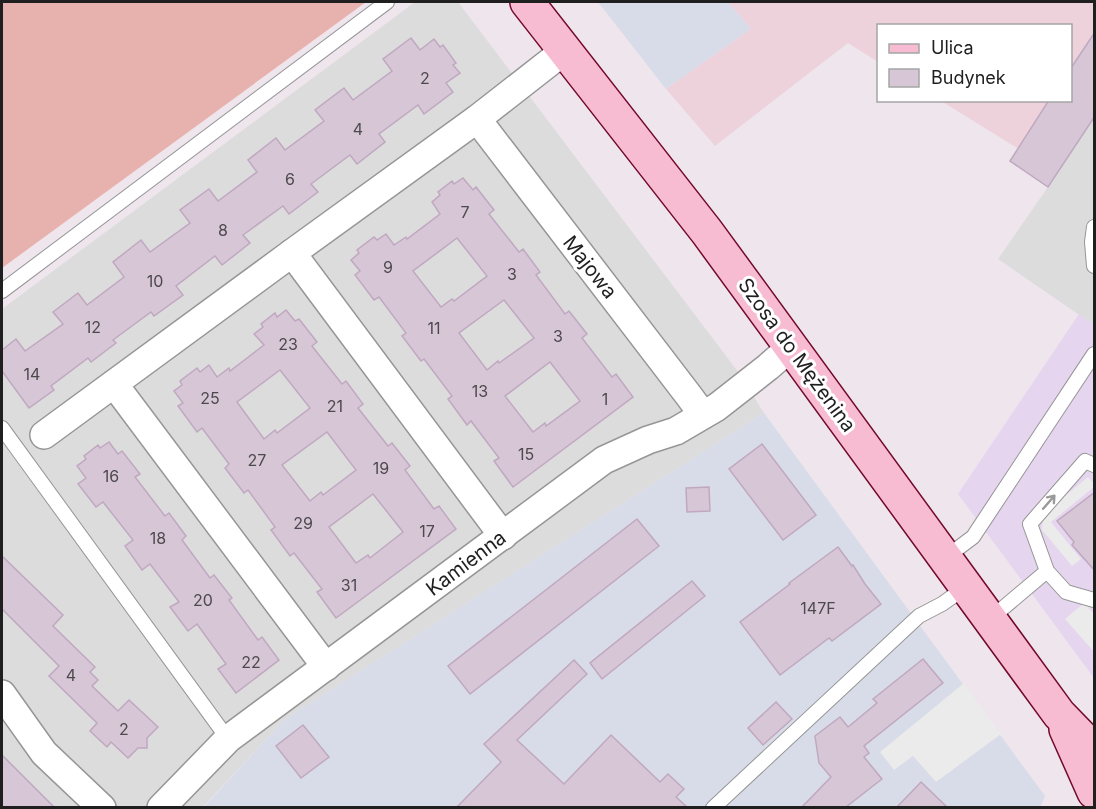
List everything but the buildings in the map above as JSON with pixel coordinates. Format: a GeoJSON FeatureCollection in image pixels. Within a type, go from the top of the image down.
{"type":"FeatureCollection","features":[{"type":"Feature","properties":{"kind":"main road","name":"Szosa do Mężenina"},"geometry":{"type":"LineString","coordinates":[[528,2],[707,232],[1059,714],[1095,750]]}},
{"type":"Feature","properties":{"kind":"main road","name":"Szosa do Mężenina"},"geometry":{"type":"LineString","coordinates":[[1059,714],[1095,792]]}},
{"type":"Feature","properties":{"kind":"street"},"geometry":{"type":"LineString","coordinates":[[44,435],[477,119],[564,51]]}},
{"type":"Feature","properties":{"kind":"street","name":"Majowa"},"geometry":{"type":"LineString","coordinates":[[477,119],[702,415]]}},
{"type":"Feature","properties":{"kind":"street"},"geometry":{"type":"LineString","coordinates":[[291,253],[503,536]]}},
{"type":"Feature","properties":{"kind":"street","name":"Kamienna"},"geometry":{"type":"LineString","coordinates":[[161,807],[228,739],[604,460],[676,430],[717,407],[791,347]]}},
{"type":"Feature","properties":{"kind":"street"},"geometry":{"type":"LineString","coordinates":[[114,384],[326,667]]}},
{"type":"Feature","properties":{"kind":"street"},"geometry":{"type":"LineString","coordinates":[[2,694],[44,753],[102,807]]}},
{"type":"Feature","properties":{"kind":"lane"},"geometry":{"type":"LineString","coordinates":[[2,291],[387,2]]}},
{"type":"Feature","properties":{"kind":"lane"},"geometry":{"type":"LineString","coordinates":[[1095,226],[1092,242],[1095,267]]}},
{"type":"Feature","properties":{"kind":"lane"},"geometry":{"type":"LineString","coordinates":[[945,558],[973,537],[1095,354]]}},
{"type":"Feature","properties":{"kind":"lane"},"geometry":{"type":"LineString","coordinates":[[2,428],[228,739]]}},
{"type":"Feature","properties":{"kind":"lane"},"geometry":{"type":"LineString","coordinates":[[1095,465],[1085,461],[1030,524],[1047,571],[1066,592],[1095,600]]}},
{"type":"Feature","properties":{"kind":"lane"},"geometry":{"type":"LineString","coordinates":[[990,619],[1047,571]]}},
{"type":"Feature","properties":{"kind":"lane"},"geometry":{"type":"LineString","coordinates":[[713,807],[919,616],[967,587]]}},
{"type":"Feature","properties":{"kind":"shaded area"},"geometry":{"type":"Polygon","coordinates":[[[2,2],[366,2],[2,268],[2,2]]]}},
{"type":"Feature","properties":{"kind":"shaded area"},"geometry":{"type":"Polygon","coordinates":[[[415,2],[458,2],[739,373],[764,413],[284,720],[203,807],[2,808],[2,309],[415,2]]]}},
{"type":"Feature","properties":{"kind":"shaded area"},"geometry":{"type":"Polygon","coordinates":[[[598,2],[728,2],[751,29],[666,89],[598,2]]]}},
{"type":"Feature","properties":{"kind":"shaded area"},"geometry":{"type":"Polygon","coordinates":[[[728,2],[1094,2],[1094,33],[1072,67],[1072,24],[877,24],[877,61],[848,43],[715,146],[666,89],[751,29],[728,2]]]}},
{"type":"Feature","properties":{"kind":"shaded area"},"geometry":{"type":"Polygon","coordinates":[[[1094,33],[1094,325],[998,259],[1048,187],[1010,161],[1019,149],[1068,102],[1072,102],[1072,67],[1094,33]]]}},
{"type":"Feature","properties":{"kind":"shaded area"},"geometry":{"type":"Polygon","coordinates":[[[943,102],[1049,102],[1019,149],[943,102]]]}},
{"type":"Feature","properties":{"kind":"shaded area"},"geometry":{"type":"Polygon","coordinates":[[[1079,314],[1094,325],[1094,678],[958,494],[1079,314]]]}},
{"type":"Feature","properties":{"kind":"shaded area"},"geometry":{"type":"Polygon","coordinates":[[[764,413],[1045,796],[1040,808],[203,808],[284,720],[764,413]]]}},
{"type":"Feature","properties":{"kind":"shaded area"},"geometry":{"type":"Polygon","coordinates":[[[1088,477],[1094,487],[1051,522],[1081,559],[1072,566],[1042,530],[1043,514],[1088,477]]]}},
{"type":"Feature","properties":{"kind":"shaded area"},"geometry":{"type":"Polygon","coordinates":[[[1084,603],[1094,614],[1094,652],[1065,619],[1084,603]]]}},
{"type":"Feature","properties":{"kind":"shaded area"},"geometry":{"type":"Polygon","coordinates":[[[964,683],[1001,734],[936,782],[913,756],[894,770],[880,752],[964,683]]]}}]}
